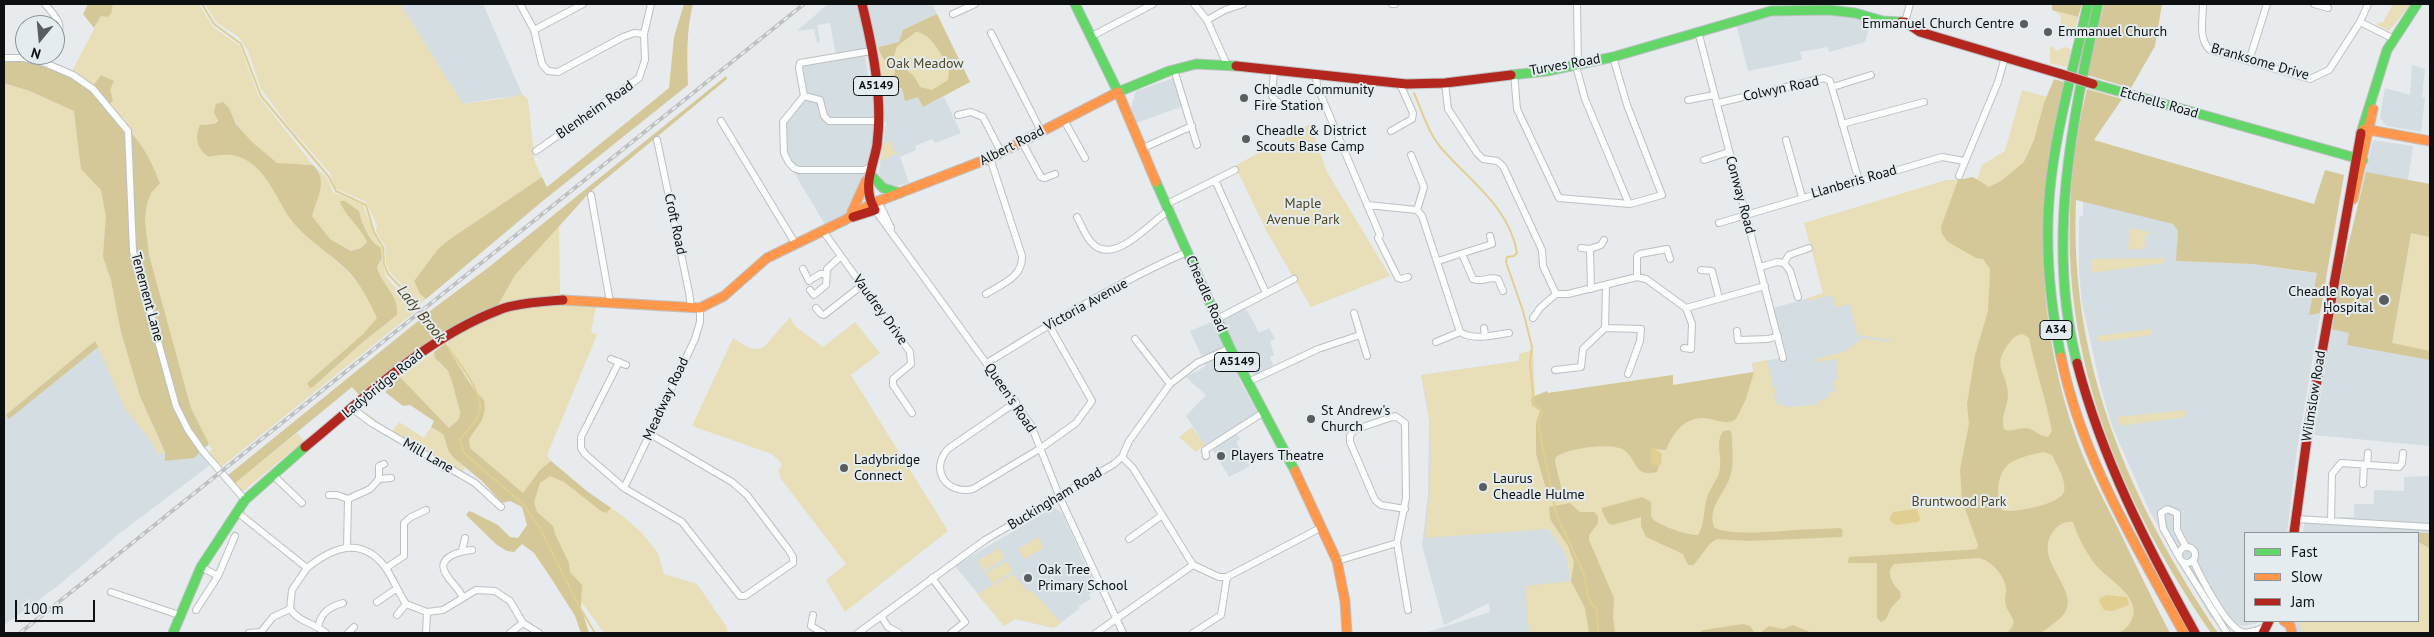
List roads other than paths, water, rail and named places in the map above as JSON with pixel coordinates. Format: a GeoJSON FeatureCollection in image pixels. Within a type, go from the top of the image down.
{"type":"FeatureCollection","features":[{"type":"Feature","properties":{"kind":"main road","name":"A5149"},"geometry":{"type":"LineString","coordinates":[[848,219],[859,201],[870,172],[877,143],[878,121],[871,51],[862,4]]}},
{"type":"Feature","properties":{"kind":"main road","name":"Cheadle Road"},"geometry":{"type":"LineString","coordinates":[[1075,4],[1095,34],[1166,208],[1188,252],[1230,348],[1281,440],[1337,561],[1347,633]]}},
{"type":"Feature","properties":{"kind":"main road","name":"A34"},"geometry":{"type":"LineString","coordinates":[[2088,4],[2062,120],[2051,183],[2049,245],[2052,306],[2068,385],[2081,428],[2103,482],[2145,564],[2184,633]]}},
{"type":"Feature","properties":{"kind":"main road","name":"A34"},"geometry":{"type":"LineString","coordinates":[[2098,4],[2078,93],[2067,167],[2062,226],[2064,284],[2072,342],[2087,405],[2115,480],[2154,561],[2195,633]]}},
{"type":"Feature","properties":{"kind":"main road","name":"Wilmslow Road"},"geometry":{"type":"LineString","coordinates":[[2294,532],[2308,431],[2337,259],[2358,163],[2384,59],[2416,4]]}},
{"type":"Feature","properties":{"kind":"main road","name":"Turves Road"},"geometry":{"type":"LineString","coordinates":[[1118,92],[1169,71],[1196,64],[1227,65],[1400,84],[1445,83],[1577,66],[1698,32],[1769,8],[1838,7],[1891,24],[1904,22],[1920,32],[2005,57]]}},
{"type":"Feature","properties":{"kind":"main road","name":"Etchells Road"},"geometry":{"type":"LineString","coordinates":[[2005,57],[2318,149],[2358,163]]}},
{"type":"Feature","properties":{"kind":"main road","name":"Albert Road"},"geometry":{"type":"LineString","coordinates":[[848,219],[860,208],[876,206],[903,192],[990,158],[1118,92]]}},
{"type":"Feature","properties":{"kind":"main road"},"geometry":{"type":"LineString","coordinates":[[2366,129],[2430,141]]}},
{"type":"Feature","properties":{"kind":"main road","name":"Wilmslow Road"},"geometry":{"type":"LineString","coordinates":[[2358,163],[2358,143],[2366,129]]}},
{"type":"Feature","properties":{"kind":"main road"},"geometry":{"type":"LineString","coordinates":[[2318,149],[2342,153],[2353,150],[2358,143]]}},
{"type":"Feature","properties":{"kind":"main road","name":"A5149"},"geometry":{"type":"LineString","coordinates":[[870,172],[876,206]]}},
{"type":"Feature","properties":{"kind":"main road"},"geometry":{"type":"LineString","coordinates":[[870,172],[877,184],[883,189],[892,192],[903,192]]}},
{"type":"Feature","properties":{"kind":"main road","name":"Ladybridge Road"},"geometry":{"type":"LineString","coordinates":[[174,633],[179,615],[201,567],[246,500],[272,474],[447,335],[500,309],[561,300],[695,308],[720,300],[757,265],[795,243],[848,219]]}},
{"type":"Feature","properties":{"kind":"main road"},"geometry":{"type":"LineString","coordinates":[[2154,561],[2202,633]]}},
{"type":"Feature","properties":{"kind":"main road"},"geometry":{"type":"LineString","coordinates":[[2145,564],[2175,633]]}},
{"type":"Feature","properties":{"kind":"street"},"geometry":{"type":"LineString","coordinates":[[45,4],[53,15]]}},
{"type":"Feature","properties":{"kind":"street"},"geometry":{"type":"LineString","coordinates":[[520,4],[534,30],[542,64],[548,70],[554,72],[558,72],[630,35],[640,32],[644,34]]}},
{"type":"Feature","properties":{"kind":"street"},"geometry":{"type":"LineString","coordinates":[[534,30],[582,4]]}},
{"type":"Feature","properties":{"kind":"street","name":"Blenheim Road"},"geometry":{"type":"LineString","coordinates":[[536,151],[634,83],[643,70],[646,54],[644,34],[651,4]]}},
{"type":"Feature","properties":{"kind":"street"},"geometry":{"type":"LineString","coordinates":[[953,14],[975,4]]}},
{"type":"Feature","properties":{"kind":"street"},"geometry":{"type":"LineString","coordinates":[[1095,34],[1153,4]]}},
{"type":"Feature","properties":{"kind":"street"},"geometry":{"type":"LineString","coordinates":[[1194,4],[1207,20],[1227,65]]}},
{"type":"Feature","properties":{"kind":"street"},"geometry":{"type":"LineString","coordinates":[[1207,20],[1243,4]]}},
{"type":"Feature","properties":{"kind":"street"},"geometry":{"type":"LineString","coordinates":[[1577,4],[1577,66],[1585,99],[1629,204]]}},
{"type":"Feature","properties":{"kind":"street"},"geometry":{"type":"LineString","coordinates":[[1904,22],[1910,4]]}},
{"type":"Feature","properties":{"kind":"street","name":"Branksome Drive"},"geometry":{"type":"LineString","coordinates":[[2203,4],[2202,38],[2205,46],[2210,50],[2310,79],[2320,76],[2329,70],[2360,22],[2368,4]]}},
{"type":"Feature","properties":{"kind":"street"},"geometry":{"type":"LineString","coordinates":[[2249,61],[2267,4]]}},
{"type":"Feature","properties":{"kind":"street"},"geometry":{"type":"LineString","coordinates":[[2314,4],[2328,8]]}},
{"type":"Feature","properties":{"kind":"street"},"geometry":{"type":"LineString","coordinates":[[2360,22],[2394,39]]}},
{"type":"Feature","properties":{"kind":"street","name":"Conway Road"},"geometry":{"type":"LineString","coordinates":[[1698,32],[1783,358]]}},
{"type":"Feature","properties":{"kind":"street"},"geometry":{"type":"LineString","coordinates":[[991,33],[1041,131]]}},
{"type":"Feature","properties":{"kind":"street"},"geometry":{"type":"LineString","coordinates":[[870,172],[863,170],[799,170],[788,163],[784,153],[783,122],[804,96],[799,68],[800,63],[871,51]]}},
{"type":"Feature","properties":{"kind":"street"},"geometry":{"type":"LineString","coordinates":[[1514,73],[1517,109],[1556,194],[1563,200],[1629,204],[1662,195],[1627,105],[1613,57]]}},
{"type":"Feature","properties":{"kind":"street"},"geometry":{"type":"LineString","coordinates":[[1959,176],[1998,82],[2005,57]]}},
{"type":"Feature","properties":{"kind":"street","name":"Tenement Lane"},"geometry":{"type":"LineString","coordinates":[[4,58],[24,58],[45,63],[73,75],[94,88],[128,131],[133,251],[176,406],[188,430],[202,450],[246,500]]}},
{"type":"Feature","properties":{"kind":"street"},"geometry":{"type":"LineString","coordinates":[[1274,71],[1272,96],[1276,101],[1287,106]]}},
{"type":"Feature","properties":{"kind":"street"},"geometry":{"type":"LineString","coordinates":[[1833,87],[1872,75]]}},
{"type":"Feature","properties":{"kind":"street"},"geometry":{"type":"LineString","coordinates":[[1176,76],[1198,145]]}},
{"type":"Feature","properties":{"kind":"street"},"geometry":{"type":"LineString","coordinates":[[1316,76],[1316,86],[1380,235],[1378,238],[1398,278],[1408,277]]}},
{"type":"Feature","properties":{"kind":"street","name":"Colwyn Road"},"geometry":{"type":"LineString","coordinates":[[1718,103],[1824,78],[1830,81],[1859,181]]}},
{"type":"Feature","properties":{"kind":"street"},"geometry":{"type":"LineString","coordinates":[[1445,83],[1448,109],[1477,153],[1483,159],[1497,161],[1503,166],[1542,250],[1543,266],[1556,294]]}},
{"type":"Feature","properties":{"kind":"street"},"geometry":{"type":"LineString","coordinates":[[1391,131],[1412,119],[1413,114],[1400,84]]}},
{"type":"Feature","properties":{"kind":"street"},"geometry":{"type":"LineString","coordinates":[[1688,100],[1714,95]]}},
{"type":"Feature","properties":{"kind":"street"},"geometry":{"type":"LineString","coordinates":[[804,96],[820,100],[824,116],[829,121],[878,121]]}},
{"type":"Feature","properties":{"kind":"street"},"geometry":{"type":"LineString","coordinates":[[1842,124],[1924,102]]}},
{"type":"Feature","properties":{"kind":"street"},"geometry":{"type":"LineString","coordinates":[[979,108],[1002,152]]}},
{"type":"Feature","properties":{"kind":"street"},"geometry":{"type":"LineString","coordinates":[[958,115],[971,112],[983,117]]}},
{"type":"Feature","properties":{"kind":"street"},"geometry":{"type":"LineString","coordinates":[[1064,120],[1085,158]]}},
{"type":"Feature","properties":{"kind":"street"},"geometry":{"type":"LineString","coordinates":[[721,121],[795,243]]}},
{"type":"Feature","properties":{"kind":"street"},"geometry":{"type":"LineString","coordinates":[[1141,148],[1192,126]]}},
{"type":"Feature","properties":{"kind":"street","name":"Croft Road"},"geometry":{"type":"LineString","coordinates":[[657,140],[689,292],[695,308]]}},
{"type":"Feature","properties":{"kind":"street"},"geometry":{"type":"LineString","coordinates":[[1786,140],[1802,197]]}},
{"type":"Feature","properties":{"kind":"street"},"geometry":{"type":"LineString","coordinates":[[1022,142],[1041,177],[1045,178],[1055,174]]}},
{"type":"Feature","properties":{"kind":"street"},"geometry":{"type":"LineString","coordinates":[[1704,160],[1729,152]]}},
{"type":"Feature","properties":{"kind":"street"},"geometry":{"type":"LineString","coordinates":[[1411,154],[1424,187],[1417,210]]}},
{"type":"Feature","properties":{"kind":"street","name":"Llanberis Road"},"geometry":{"type":"LineString","coordinates":[[1719,223],[1942,156],[1964,161]]}},
{"type":"Feature","properties":{"kind":"street"},"geometry":{"type":"LineString","coordinates":[[986,294],[1018,274],[1022,266],[1022,256],[990,158]]}},
{"type":"Feature","properties":{"kind":"street"},"geometry":{"type":"LineString","coordinates":[[1078,218],[1092,243],[1100,249],[1112,250],[1146,230],[1166,208],[1235,170]]}},
{"type":"Feature","properties":{"kind":"street"},"geometry":{"type":"LineString","coordinates":[[1215,180],[1266,293]]}},
{"type":"Feature","properties":{"kind":"street"},"geometry":{"type":"LineString","coordinates":[[591,195],[610,302]]}},
{"type":"Feature","properties":{"kind":"street"},"geometry":{"type":"LineString","coordinates":[[1367,205],[1417,210],[1422,216],[1460,332],[1467,337],[1509,333]]}},
{"type":"Feature","properties":{"kind":"street","name":"Queen's Road"},"geometry":{"type":"LineString","coordinates":[[876,206],[894,234],[1032,425],[1060,498],[1115,620],[1123,633]]}},
{"type":"Feature","properties":{"kind":"street","name":"Vaudrey Drive"},"geometry":{"type":"LineString","coordinates":[[823,231],[910,352],[911,364],[893,379],[896,390],[912,413]]}},
{"type":"Feature","properties":{"kind":"street"},"geometry":{"type":"LineString","coordinates":[[1438,261],[1492,244],[1490,236]]}},
{"type":"Feature","properties":{"kind":"street"},"geometry":{"type":"LineString","coordinates":[[1582,248],[1590,249],[1601,245],[1604,240]]}},
{"type":"Feature","properties":{"kind":"street"},"geometry":{"type":"LineString","coordinates":[[1784,263],[1789,255],[1808,248]]}},
{"type":"Feature","properties":{"kind":"street"},"geometry":{"type":"LineString","coordinates":[[1590,249],[1592,289]]}},
{"type":"Feature","properties":{"kind":"street"},"geometry":{"type":"LineString","coordinates":[[1637,277],[1637,256],[1640,254],[1667,249],[1670,259]]}},
{"type":"Feature","properties":{"kind":"street","name":"Victoria Avenue"},"geometry":{"type":"LineString","coordinates":[[987,363],[1049,325],[1159,264],[1188,252]]}},
{"type":"Feature","properties":{"kind":"street"},"geometry":{"type":"LineString","coordinates":[[1462,254],[1473,279],[1480,282],[1493,278],[1498,279],[1503,291]]}},
{"type":"Feature","properties":{"kind":"street"},"geometry":{"type":"LineString","coordinates":[[810,290],[814,295],[826,286],[828,267],[841,256]]}},
{"type":"Feature","properties":{"kind":"street"},"geometry":{"type":"LineString","coordinates":[[1760,267],[1777,262],[1784,263],[1790,271],[1798,297]]}},
{"type":"Feature","properties":{"kind":"street"},"geometry":{"type":"LineString","coordinates":[[804,269],[809,280],[820,274],[826,274]]}},
{"type":"Feature","properties":{"kind":"street"},"geometry":{"type":"LineString","coordinates":[[1702,270],[1712,271],[1719,298]]}},
{"type":"Feature","properties":{"kind":"street"},"geometry":{"type":"LineString","coordinates":[[1533,318],[1540,308],[1556,294],[1568,294],[1592,289],[1637,277],[1646,279],[1686,308],[1692,324],[1691,349],[1684,348]]}},
{"type":"Feature","properties":{"kind":"street"},"geometry":{"type":"LineString","coordinates":[[1217,319],[1294,279]]}},
{"type":"Feature","properties":{"kind":"street"},"geometry":{"type":"LineString","coordinates":[[816,308],[821,314],[824,314],[861,286]]}},
{"type":"Feature","properties":{"kind":"street"},"geometry":{"type":"LineString","coordinates":[[1605,328],[1606,286]]}},
{"type":"Feature","properties":{"kind":"street"},"geometry":{"type":"LineString","coordinates":[[1686,308],[1765,286]]}},
{"type":"Feature","properties":{"kind":"street","name":"Meadway Road"},"geometry":{"type":"LineString","coordinates":[[624,488],[695,339],[700,322],[695,308]]}},
{"type":"Feature","properties":{"kind":"street"},"geometry":{"type":"LineString","coordinates":[[1354,313],[1367,356]]}},
{"type":"Feature","properties":{"kind":"street"},"geometry":{"type":"LineString","coordinates":[[1016,402],[942,455],[940,463],[943,478],[956,489],[964,491],[973,489],[1041,448],[1076,423],[1092,401],[1049,325]]}},
{"type":"Feature","properties":{"kind":"street"},"geometry":{"type":"LineString","coordinates":[[1484,328],[1486,336]]}},
{"type":"Feature","properties":{"kind":"street"},"geometry":{"type":"LineString","coordinates":[[1555,370],[1581,367],[1584,346],[1605,328],[1641,329],[1640,341],[1628,374]]}},
{"type":"Feature","properties":{"kind":"street"},"geometry":{"type":"LineString","coordinates":[[1737,331],[1738,340],[1768,339],[1778,336]]}},
{"type":"Feature","properties":{"kind":"street"},"geometry":{"type":"LineString","coordinates":[[1436,342],[1460,332]]}},
{"type":"Feature","properties":{"kind":"street"},"geometry":{"type":"LineString","coordinates":[[1248,382],[1318,349],[1360,335]]}},
{"type":"Feature","properties":{"kind":"street"},"geometry":{"type":"LineString","coordinates":[[1135,340],[1170,384]]}},
{"type":"Feature","properties":{"kind":"street"},"geometry":{"type":"LineString","coordinates":[[1230,348],[1197,363],[1170,384],[1128,441],[1122,457],[1133,468],[1192,565],[1219,577],[1227,577],[1322,527]]}},
{"type":"Feature","properties":{"kind":"street"},"geometry":{"type":"LineString","coordinates":[[611,359],[626,365]]}},
{"type":"Feature","properties":{"kind":"street"},"geometry":{"type":"LineString","coordinates":[[619,362],[581,437],[581,448],[585,454],[624,488],[682,522],[740,596],[745,596],[793,563],[793,557],[788,549],[747,495],[723,475],[650,434]]}},
{"type":"Feature","properties":{"kind":"street","name":"Mill Lane"},"geometry":{"type":"LineString","coordinates":[[353,408],[373,424],[475,483],[501,507]]}},
{"type":"Feature","properties":{"kind":"street"},"geometry":{"type":"LineString","coordinates":[[1206,456],[1206,450],[1264,412]]}},
{"type":"Feature","properties":{"kind":"street"},"geometry":{"type":"LineString","coordinates":[[1405,509],[1380,505],[1375,500],[1350,442],[1350,436],[1354,430],[1395,416],[1405,423],[1405,509],[1397,543],[1408,610]]}},
{"type":"Feature","properties":{"kind":"street"},"geometry":{"type":"LineString","coordinates":[[2363,484],[2368,453]]}},
{"type":"Feature","properties":{"kind":"street"},"geometry":{"type":"LineString","coordinates":[[2331,522],[2332,474],[2335,468],[2341,463],[2399,466],[2402,463],[2403,453]]}},
{"type":"Feature","properties":{"kind":"street","name":"Buckingham Road"},"geometry":{"type":"LineString","coordinates":[[858,633],[985,540],[1060,498],[1122,457]]}},
{"type":"Feature","properties":{"kind":"street"},"geometry":{"type":"LineString","coordinates":[[329,495],[338,495],[348,499],[370,489],[379,479],[379,466],[384,464]]}},
{"type":"Feature","properties":{"kind":"street"},"geometry":{"type":"LineString","coordinates":[[272,474],[302,503]]}},
{"type":"Feature","properties":{"kind":"street"},"geometry":{"type":"LineString","coordinates":[[379,479],[391,478]]}},
{"type":"Feature","properties":{"kind":"street"},"geometry":{"type":"LineString","coordinates":[[347,547],[348,499]]}},
{"type":"Feature","properties":{"kind":"street"},"geometry":{"type":"LineString","coordinates":[[2186,547],[2177,530],[2177,513],[2167,509],[2162,514],[2163,528],[2180,559],[2227,633]]}},
{"type":"Feature","properties":{"kind":"street"},"geometry":{"type":"LineString","coordinates":[[386,568],[404,556],[404,522],[426,510]]}},
{"type":"Feature","properties":{"kind":"street"},"geometry":{"type":"LineString","coordinates":[[237,512],[307,568]]}},
{"type":"Feature","properties":{"kind":"street"},"geometry":{"type":"LineString","coordinates":[[1129,540],[1161,516]]}},
{"type":"Feature","properties":{"kind":"street"},"geometry":{"type":"LineString","coordinates":[[2296,519],[2430,527]]}},
{"type":"Feature","properties":{"kind":"street"},"geometry":{"type":"LineString","coordinates":[[196,610],[218,576],[235,536]]}},
{"type":"Feature","properties":{"kind":"street"},"geometry":{"type":"LineString","coordinates":[[462,550],[464,538]]}},
{"type":"Feature","properties":{"kind":"street"},"geometry":{"type":"LineString","coordinates":[[1337,561],[1397,543]]}},
{"type":"Feature","properties":{"kind":"street"},"geometry":{"type":"LineString","coordinates":[[290,609],[292,590],[307,568],[333,550],[347,547],[367,552],[386,568],[406,604],[427,612],[443,610],[462,596],[476,590],[495,591],[510,601],[523,622],[539,633]]}},
{"type":"Feature","properties":{"kind":"street"},"geometry":{"type":"LineString","coordinates":[[2180,559],[2180,552],[2186,547],[2192,548],[2195,552],[2193,560],[2222,612],[2238,630],[2252,632],[2268,625]]}},
{"type":"Feature","properties":{"kind":"street"},"geometry":{"type":"LineString","coordinates":[[462,596],[455,583],[444,571],[446,561],[453,554],[462,550],[472,550]]}},
{"type":"Feature","properties":{"kind":"street"},"geometry":{"type":"LineString","coordinates":[[2180,559],[2188,563],[2193,560]]}},
{"type":"Feature","properties":{"kind":"street"},"geometry":{"type":"LineString","coordinates":[[1096,633],[1192,565]]}},
{"type":"Feature","properties":{"kind":"street"},"geometry":{"type":"LineString","coordinates":[[201,567],[218,576]]}},
{"type":"Feature","properties":{"kind":"street"},"geometry":{"type":"LineString","coordinates":[[1193,633],[1221,615],[1227,577]]}},
{"type":"Feature","properties":{"kind":"street"},"geometry":{"type":"LineString","coordinates":[[932,578],[965,622],[952,633]]}},
{"type":"Feature","properties":{"kind":"street"},"geometry":{"type":"LineString","coordinates":[[377,602],[396,589]]}},
{"type":"Feature","properties":{"kind":"street"},"geometry":{"type":"LineString","coordinates":[[111,592],[179,615]]}},
{"type":"Feature","properties":{"kind":"street"},"geometry":{"type":"LineString","coordinates":[[318,626],[325,612],[331,606],[343,603]]}},
{"type":"Feature","properties":{"kind":"street"},"geometry":{"type":"LineString","coordinates":[[397,615],[406,604]]}},
{"type":"Feature","properties":{"kind":"street"},"geometry":{"type":"LineString","coordinates":[[290,609],[302,621],[318,626],[326,633]]}},
{"type":"Feature","properties":{"kind":"street"},"geometry":{"type":"LineString","coordinates":[[249,633],[262,632],[273,617],[290,609]]}},
{"type":"Feature","properties":{"kind":"street"},"geometry":{"type":"LineString","coordinates":[[426,633],[427,612]]}},
{"type":"Feature","properties":{"kind":"street"},"geometry":{"type":"LineString","coordinates":[[813,615],[811,626],[823,633]]}},
{"type":"Feature","properties":{"kind":"street"},"geometry":{"type":"LineString","coordinates":[[881,616],[888,627],[899,633]]}},
{"type":"Feature","properties":{"kind":"street"},"geometry":{"type":"LineString","coordinates":[[510,633],[523,622]]}},
{"type":"Feature","properties":{"kind":"street"},"geometry":{"type":"LineString","coordinates":[[348,633],[354,627]]}},
{"type":"Feature","properties":{"kind":"waterway","name":"Lady Brook"},"geometry":{"type":"LineString","coordinates":[[202,4],[214,24],[241,44],[261,96],[329,177],[336,191],[366,205],[374,232],[383,247],[384,264],[388,274],[412,299],[440,336]]}},
{"type":"Feature","properties":{"kind":"waterway"},"geometry":{"type":"LineString","coordinates":[[1414,93],[1437,143],[1498,209],[1513,237],[1517,253],[1514,256],[1507,257],[1506,262],[1523,311],[1532,347],[1530,363],[1534,405],[1542,413],[1538,423],[1556,514],[1584,574],[1588,596],[1593,606],[1597,609],[1598,633]]}},
{"type":"Feature","properties":{"kind":"waterway","name":"Lady Brook"},"geometry":{"type":"LineString","coordinates":[[444,342],[468,376],[480,406],[479,414],[460,439],[464,453],[523,504],[541,530],[579,606],[595,633]]}},
{"type":"Feature","properties":{"kind":"railway"},"geometry":{"type":"LineString","coordinates":[[20,633],[804,4]]}},
{"type":"Feature","properties":{"kind":"place","name":"Emmanuel Church Centre"},"geometry":{"type":"Point","coordinates":[2024,24]}},
{"type":"Feature","properties":{"kind":"place","name":"Emmanuel Church"},"geometry":{"type":"Point","coordinates":[2048,32]}},
{"type":"Feature","properties":{"kind":"place","name":"Cheadle Community Fire Station"},"geometry":{"type":"Point","coordinates":[1244,98]}},
{"type":"Feature","properties":{"kind":"place","name":"Cheadle & District Scouts Base Camp"},"geometry":{"type":"Point","coordinates":[1246,139]}},
{"type":"Feature","properties":{"kind":"place","name":"Cheadle Royal Hospital"},"geometry":{"type":"Point","coordinates":[2384,300]}},
{"type":"Feature","properties":{"kind":"place","name":"St Andrew's Church"},"geometry":{"type":"Point","coordinates":[1311,419]}},
{"type":"Feature","properties":{"kind":"place","name":"Players Theatre"},"geometry":{"type":"Point","coordinates":[1221,456]}},
{"type":"Feature","properties":{"kind":"place","name":"Ladybridge Connect"},"geometry":{"type":"Point","coordinates":[844,468]}},
{"type":"Feature","properties":{"kind":"place","name":"Laurus Cheadle Hulme"},"geometry":{"type":"Point","coordinates":[1483,487]}},
{"type":"Feature","properties":{"kind":"place","name":"Oak Tree Primary School"},"geometry":{"type":"Point","coordinates":[1028,578]}},
{"type":"Feature","properties":{"kind":"park label","name":"Oak Meadow"},"geometry":{"type":"Point","coordinates":[925,64]}},
{"type":"Feature","properties":{"kind":"park label","name":"Maple Avenue Park"},"geometry":{"type":"Point","coordinates":[1303,212]}},
{"type":"Feature","properties":{"kind":"park label","name":"Bruntwood Park"},"geometry":{"type":"Point","coordinates":[1959,502]}}]}
